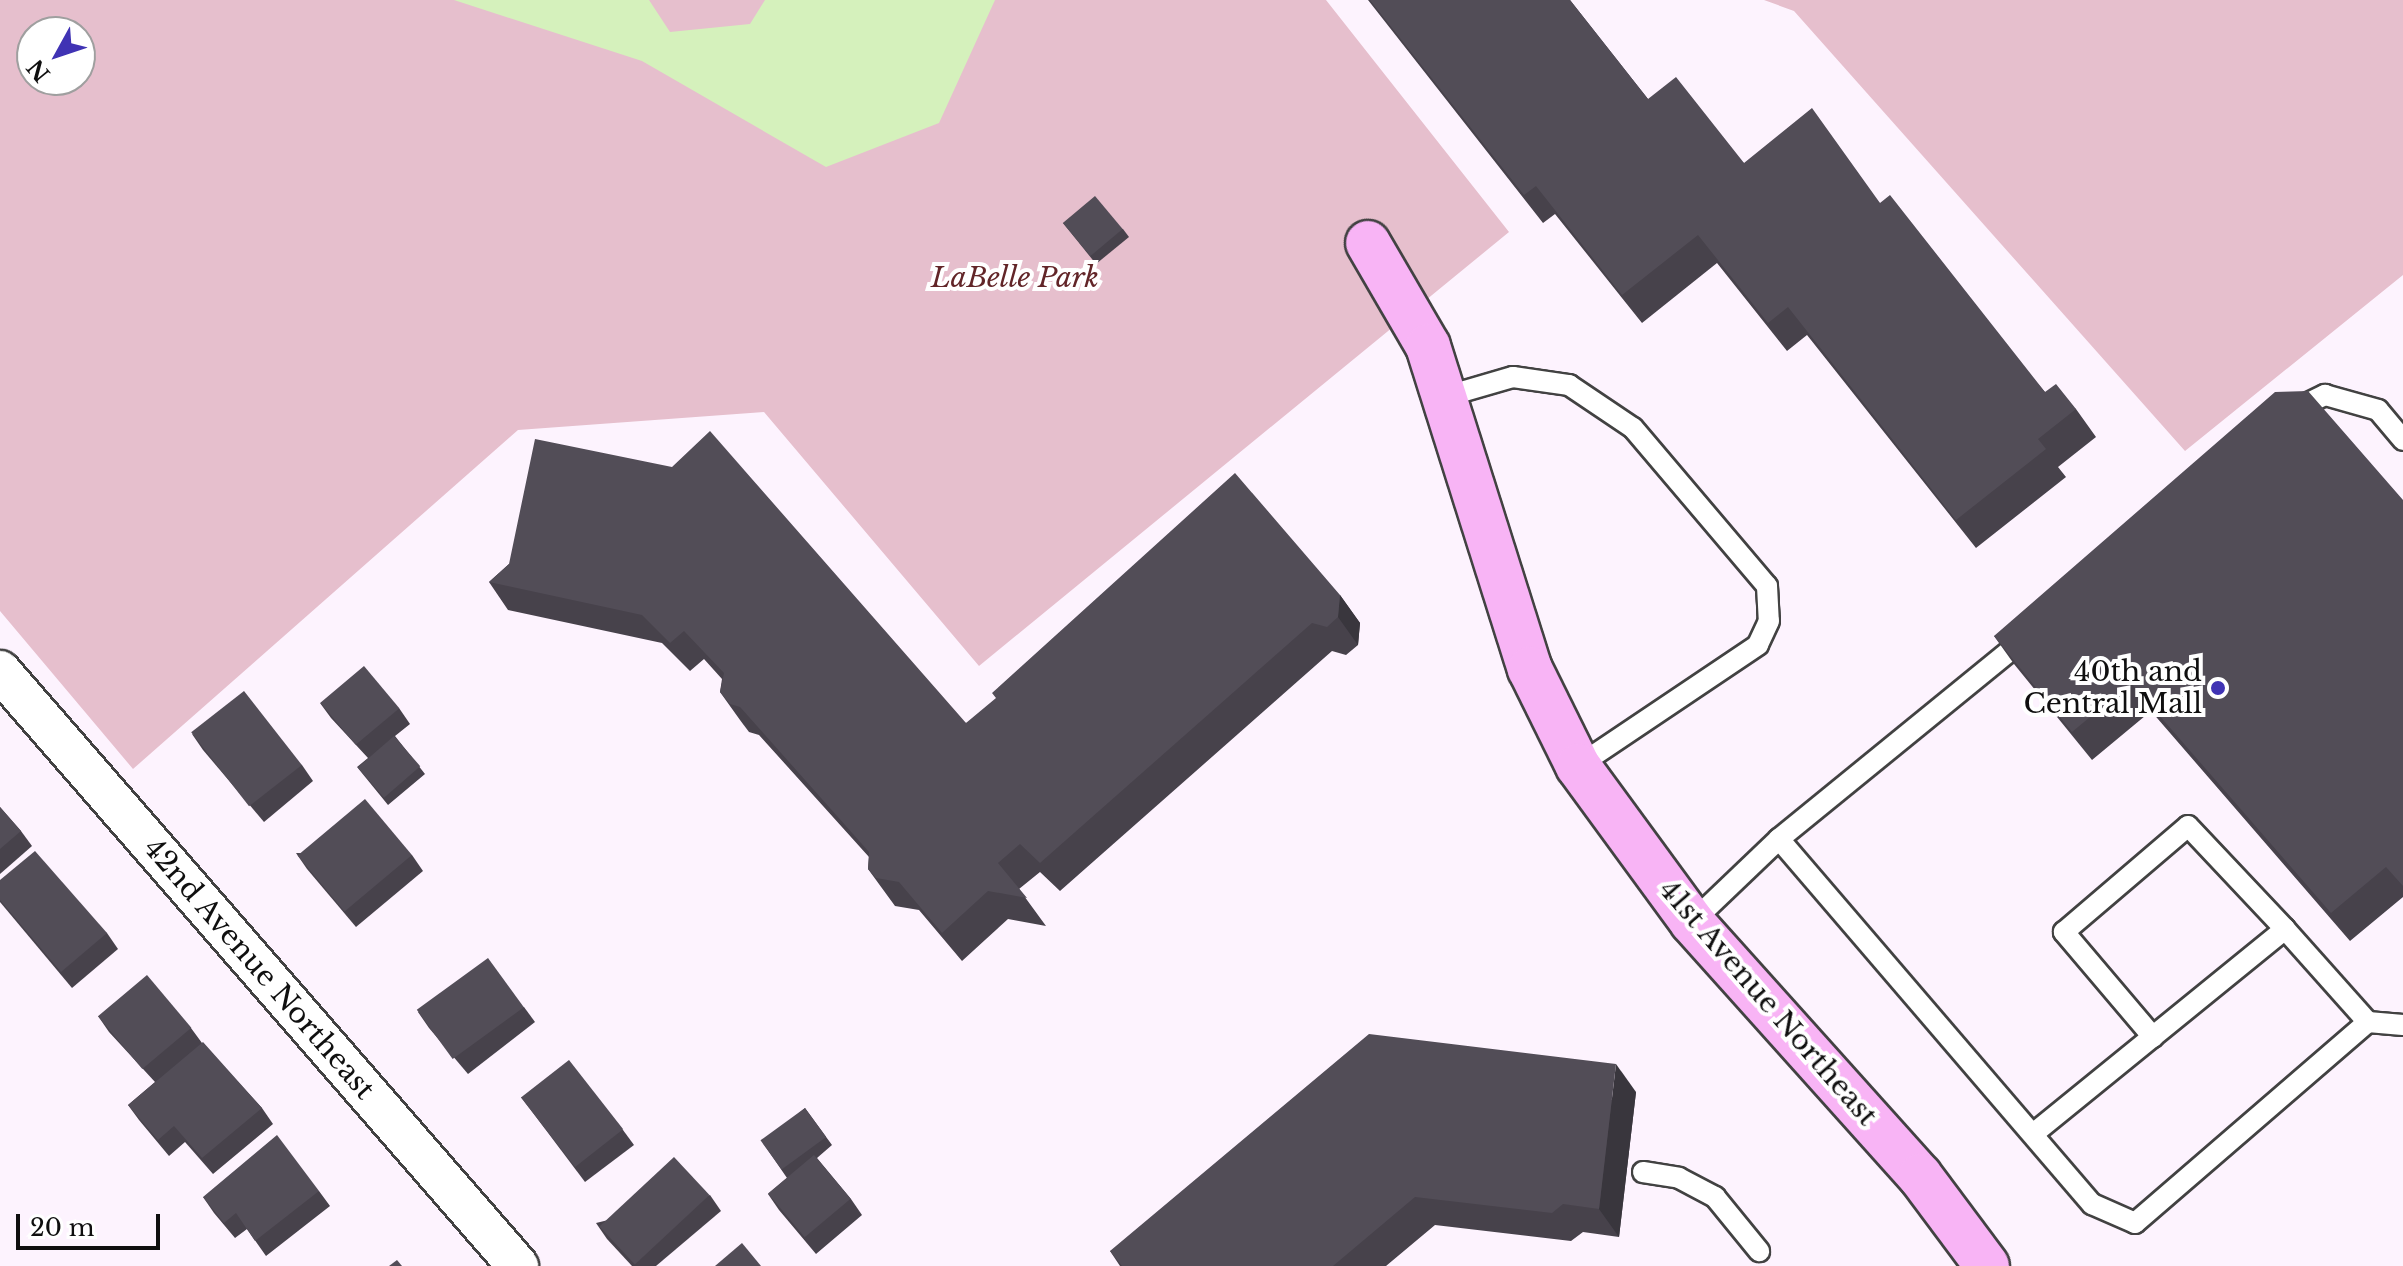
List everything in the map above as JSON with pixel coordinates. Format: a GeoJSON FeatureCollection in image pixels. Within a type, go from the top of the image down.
{"type":"FeatureCollection","features":[{"type":"Feature","properties":{"kind":"street","name":"41st Avenue Northeast"},"geometry":{"type":"LineString","coordinates":[[1368,243],[1428,346],[1530,669],[1578,766],[1692,922],[1920,1176],[1987,1266]]}},
{"type":"Feature","properties":{"kind":"street","name":"42nd Avenue Northeast"},"geometry":{"type":"LineString","coordinates":[[0,671],[518,1266]]}},
{"type":"Feature","properties":{"kind":"lane"},"geometry":{"type":"LineString","coordinates":[[1444,397],[1513,377],[1569,385],[1633,428],[1767,586],[1769,621],[1758,645],[1578,766]]}},
{"type":"Feature","properties":{"kind":"lane"},"geometry":{"type":"LineString","coordinates":[[2279,422],[2302,402],[2325,395],[2378,410],[2403,440]]}},
{"type":"Feature","properties":{"kind":"lane"},"geometry":{"type":"LineString","coordinates":[[1692,922],[1779,839],[2045,622]]}},
{"type":"Feature","properties":{"kind":"lane"},"geometry":{"type":"LineString","coordinates":[[2153,1037],[2064,932],[2188,826],[2368,1022],[2403,1025]]}},
{"type":"Feature","properties":{"kind":"lane"},"geometry":{"type":"LineString","coordinates":[[1779,839],[2092,1204],[2135,1223],[2368,1022]]}},
{"type":"Feature","properties":{"kind":"lane"},"geometry":{"type":"LineString","coordinates":[[2033,1134],[2285,929]]}},
{"type":"Feature","properties":{"kind":"lane"},"geometry":{"type":"LineString","coordinates":[[1643,1172],[1679,1178],[1715,1197],[1759,1251]]}},
{"type":"Feature","properties":{"kind":"green space","name":"LaBelle Park"},"geometry":{"type":"Polygon","coordinates":[[[0,0],[1326,0],[1509,232],[979,666],[764,412],[518,430],[133,769],[0,611],[0,0]]]}},
{"type":"Feature","properties":{"kind":"green space"},"geometry":{"type":"Polygon","coordinates":[[[1764,0],[2403,0],[2403,275],[2185,451],[1794,11],[1764,0]]]}},
{"type":"Feature","properties":{"kind":"shaded area"},"geometry":{"type":"Polygon","coordinates":[[[454,0],[649,0],[670,32],[750,24],[765,0],[995,0],[939,123],[826,167],[642,61],[454,0]]]}},
{"type":"Feature","properties":{"kind":"building"},"geometry":{"type":"Polygon","coordinates":[[[1370,0],[1570,0],[1648,99],[1676,77],[1744,163],[1812,108],[1880,203],[1890,195],[2045,392],[2056,384],[2076,409],[2038,439],[2046,449],[1956,520],[1788,307],[1768,323],[1698,235],[1622,295],[1536,186],[1524,195],[1370,0]]]}},
{"type":"Feature","properties":{"kind":"building"},"geometry":{"type":"Polygon","coordinates":[[[1095,196],[1123,229],[1090,256],[1063,223],[1095,196]]]}},
{"type":"Feature","properties":{"kind":"building","name":"40th and Central Mall"},"geometry":{"type":"Polygon","coordinates":[[[2308,391],[2403,500],[2403,886],[2386,867],[2331,913],[2131,683],[2072,732],[1994,636],[2275,392],[2308,391]]]}},
{"type":"Feature","properties":{"kind":"building"},"geometry":{"type":"Polygon","coordinates":[[[710,431],[966,723],[996,698],[992,693],[1235,473],[1340,595],[1338,617],[1327,627],[1312,623],[1040,863],[1020,844],[998,863],[1027,898],[988,891],[942,933],[899,882],[876,878],[868,869],[869,852],[740,707],[730,704],[720,692],[724,673],[684,631],[670,643],[642,615],[489,582],[509,564],[535,439],[672,467],[710,431]]]}},
{"type":"Feature","properties":{"kind":"building"},"geometry":{"type":"Polygon","coordinates":[[[364,666],[399,708],[356,745],[320,703],[364,666]]]}},
{"type":"Feature","properties":{"kind":"building"},"geometry":{"type":"Polygon","coordinates":[[[244,691],[302,765],[249,806],[191,732],[244,691]]]}},
{"type":"Feature","properties":{"kind":"building"},"geometry":{"type":"Polygon","coordinates":[[[394,736],[420,766],[384,798],[358,767],[394,736]]]}},
{"type":"Feature","properties":{"kind":"building"},"geometry":{"type":"Polygon","coordinates":[[[365,799],[412,855],[345,911],[298,856],[365,799]]]}},
{"type":"Feature","properties":{"kind":"building"},"geometry":{"type":"Polygon","coordinates":[[[0,807],[21,831],[0,849],[0,807]]]}},
{"type":"Feature","properties":{"kind":"building"},"geometry":{"type":"Polygon","coordinates":[[[35,851],[107,933],[61,972],[0,900],[0,880],[35,851]]]}},
{"type":"Feature","properties":{"kind":"building"},"geometry":{"type":"Polygon","coordinates":[[[488,958],[524,1007],[453,1059],[417,1010],[488,958]]]}},
{"type":"Feature","properties":{"kind":"building"},"geometry":{"type":"Polygon","coordinates":[[[147,975],[191,1028],[142,1069],[98,1016],[147,975]]]}},
{"type":"Feature","properties":{"kind":"building"},"geometry":{"type":"Polygon","coordinates":[[[1369,1034],[1616,1064],[1599,1209],[1563,1204],[1552,1213],[1415,1197],[1333,1266],[1122,1266],[1110,1251],[1369,1034]]]}},
{"type":"Feature","properties":{"kind":"building"},"geometry":{"type":"Polygon","coordinates":[[[203,1042],[262,1108],[202,1158],[174,1126],[158,1140],[128,1105],[203,1042]]]}},
{"type":"Feature","properties":{"kind":"building"},"geometry":{"type":"Polygon","coordinates":[[[569,1060],[623,1129],[575,1167],[521,1098],[569,1060]]]}},
{"type":"Feature","properties":{"kind":"building"},"geometry":{"type":"Polygon","coordinates":[[[805,1108],[826,1137],[782,1169],[761,1140],[805,1108]]]}},
{"type":"Feature","properties":{"kind":"building"},"geometry":{"type":"Polygon","coordinates":[[[277,1135],[319,1191],[255,1241],[236,1213],[224,1223],[203,1197],[277,1135]]]}},
{"type":"Feature","properties":{"kind":"building"},"geometry":{"type":"Polygon","coordinates":[[[814,1155],[851,1199],[805,1237],[768,1194],[814,1155]]]}},
{"type":"Feature","properties":{"kind":"building"},"geometry":{"type":"Polygon","coordinates":[[[674,1157],[709,1195],[635,1265],[599,1227],[674,1157]]]}},
{"type":"Feature","properties":{"kind":"building"},"geometry":{"type":"Polygon","coordinates":[[[742,1243],[761,1266],[715,1266],[742,1243]]]}},
{"type":"Feature","properties":{"kind":"place","name":"40th and Central Mall"},"geometry":{"type":"Point","coordinates":[2218,688]}}]}
